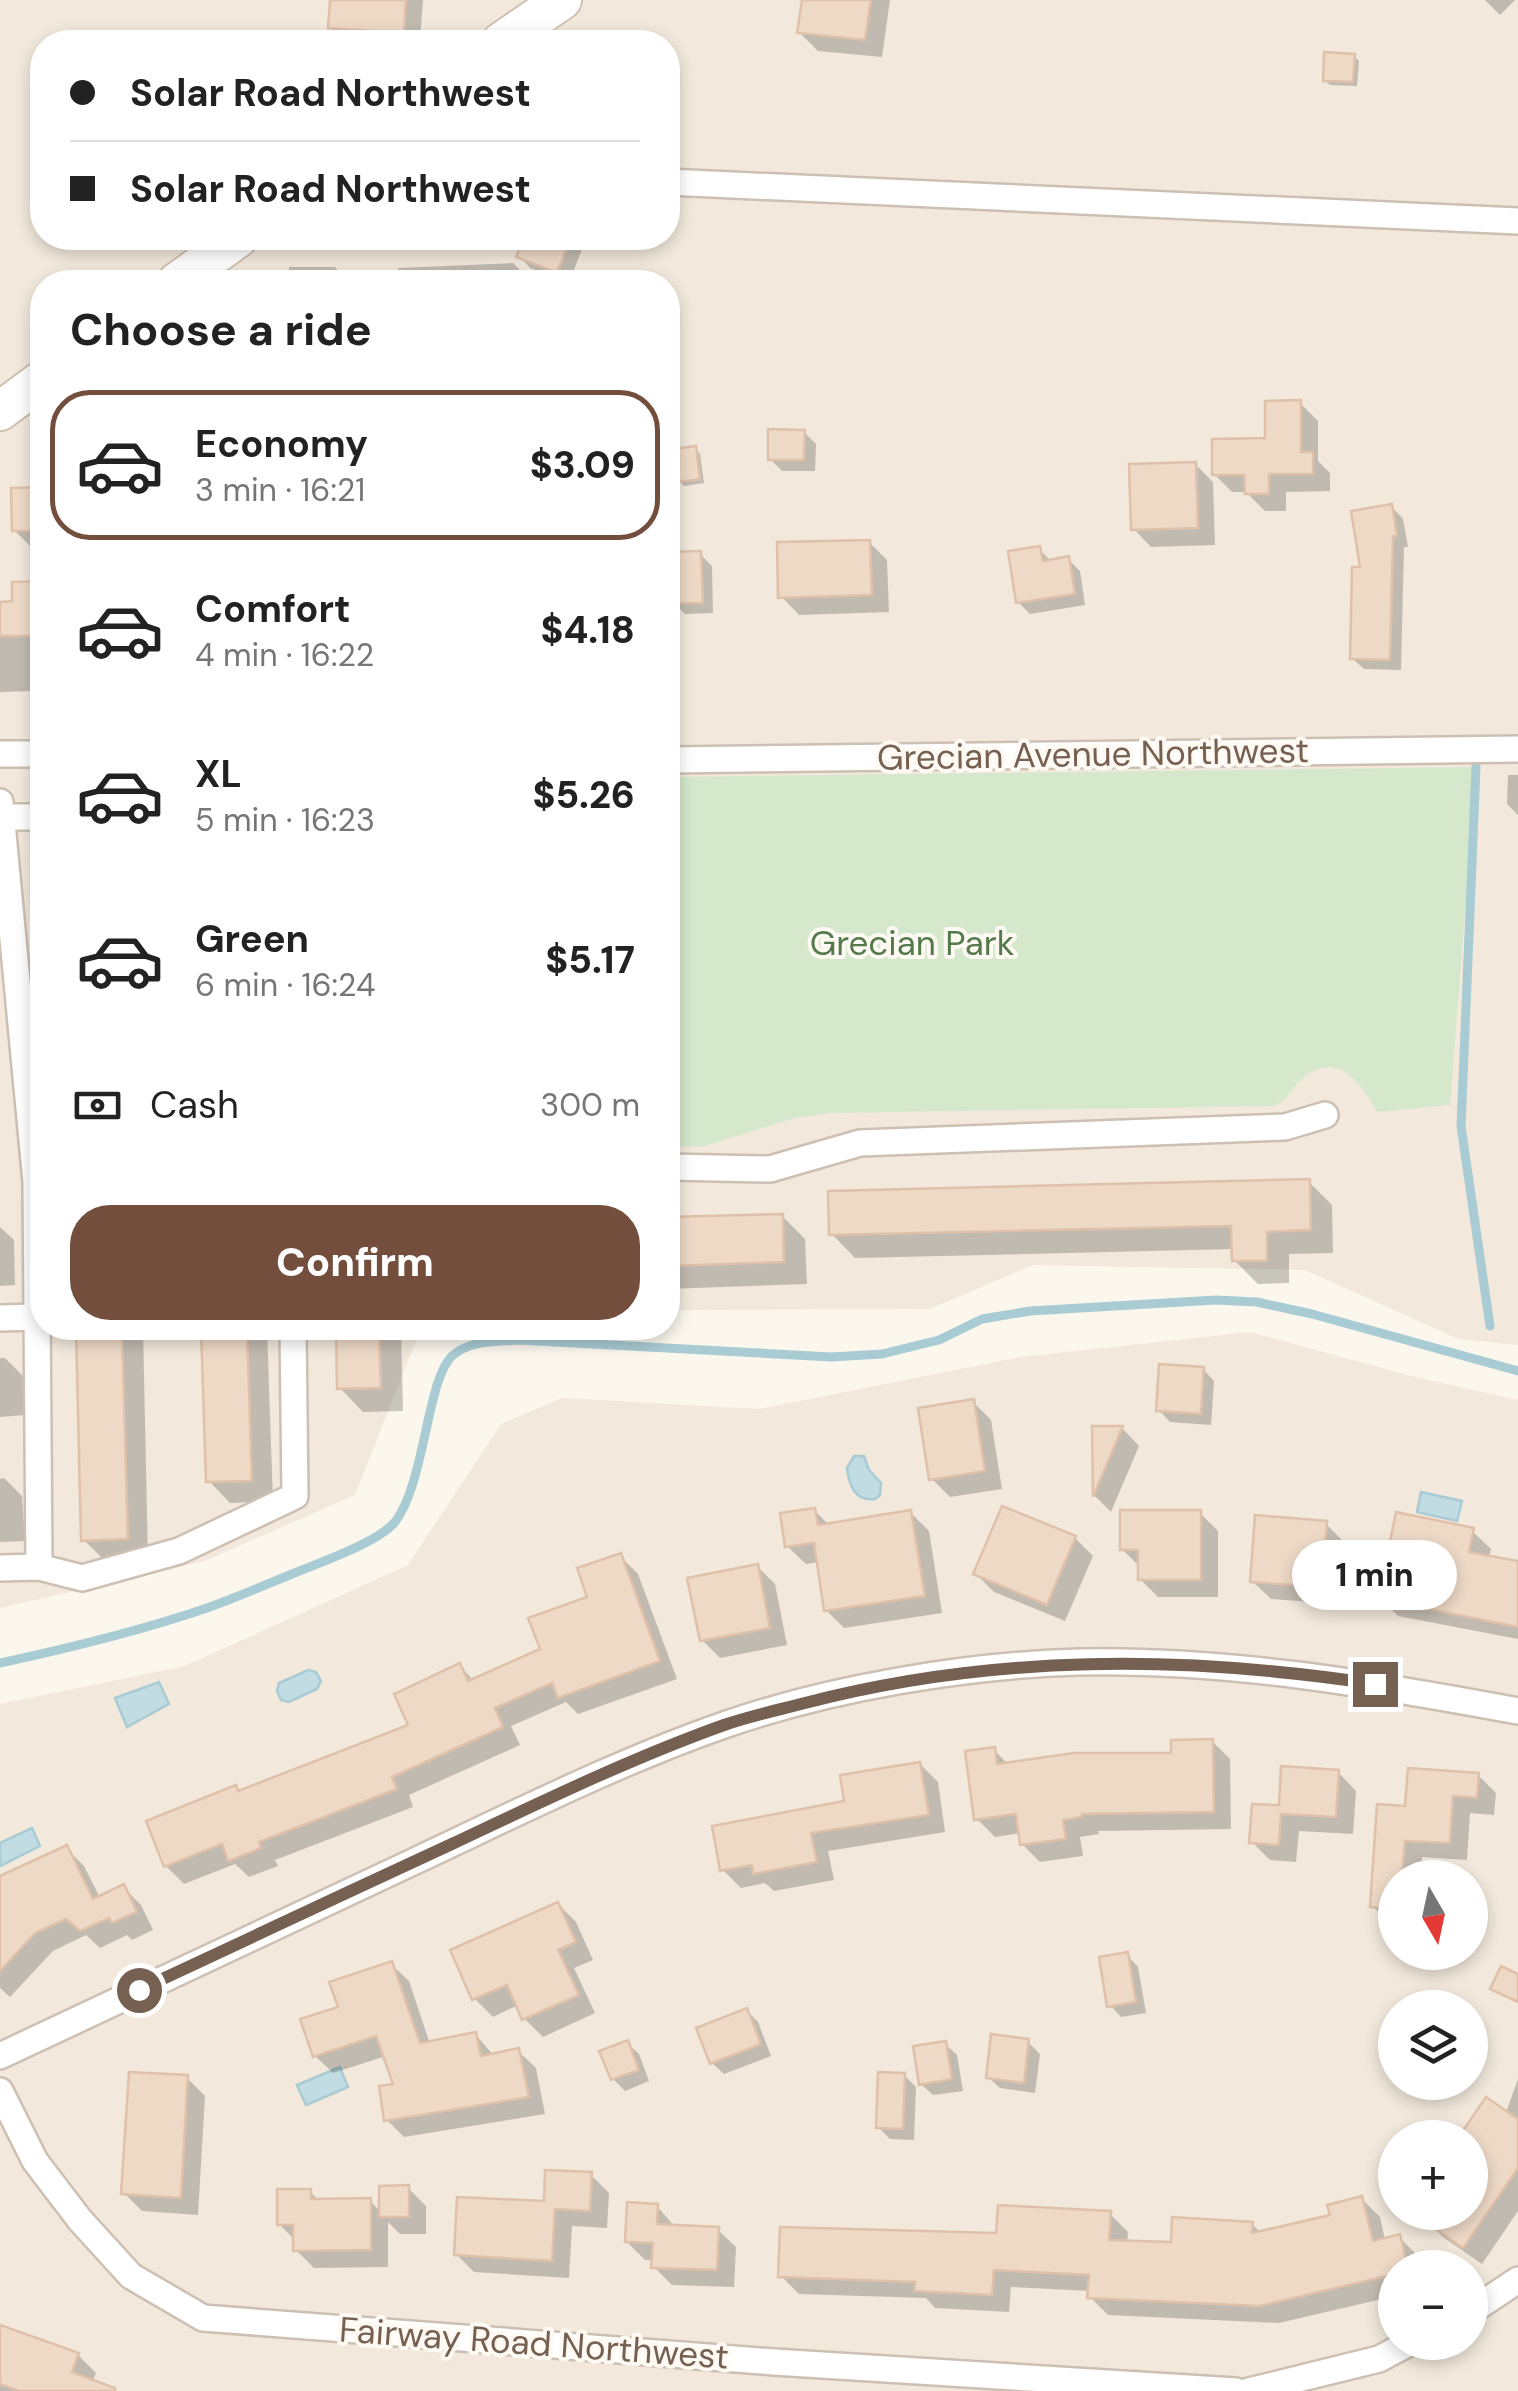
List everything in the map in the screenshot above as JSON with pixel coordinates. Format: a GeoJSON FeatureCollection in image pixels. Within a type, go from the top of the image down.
{"type":"FeatureCollection","features":[{"type":"Feature","properties":{"kind":"street"},"geometry":{"type":"LineString","coordinates":[[518,30],[562,0]]}},
{"type":"Feature","properties":{"kind":"street"},"geometry":{"type":"LineString","coordinates":[[680,183],[1518,221]]}},
{"type":"Feature","properties":{"kind":"street"},"geometry":{"type":"LineString","coordinates":[[194,270],[222,250]]}},
{"type":"Feature","properties":{"kind":"street"},"geometry":{"type":"LineString","coordinates":[[0,411],[30,389]]}},
{"type":"Feature","properties":{"kind":"street","name":"Grecian Avenue Northwest"},"geometry":{"type":"LineString","coordinates":[[680,760],[1518,749]]}},
{"type":"Feature","properties":{"kind":"street"},"geometry":{"type":"LineString","coordinates":[[0,754],[30,754]]}},
{"type":"Feature","properties":{"kind":"street"},"geometry":{"type":"LineString","coordinates":[[30,814],[1,810],[30,1094]]}},
{"type":"Feature","properties":{"kind":"street"},"geometry":{"type":"LineString","coordinates":[[680,1167],[770,1169],[860,1143],[1285,1127],[1324,1115]]}},
{"type":"Feature","properties":{"kind":"street"},"geometry":{"type":"LineString","coordinates":[[0,1318],[30,1317]]}},
{"type":"Feature","properties":{"kind":"street"},"geometry":{"type":"LineString","coordinates":[[36,1340],[39,1567]]}},
{"type":"Feature","properties":{"kind":"street"},"geometry":{"type":"LineString","coordinates":[[0,1568],[39,1567],[82,1578],[179,1550],[295,1496],[294,1340]]}},
{"type":"Feature","properties":{"kind":"street"},"geometry":{"type":"LineString","coordinates":[[0,2056],[616,1767],[727,1724],[853,1690],[1022,1666],[1078,1662],[1185,1664],[1290,1672],[1518,1711]]}},
{"type":"Feature","properties":{"kind":"street","name":"Fairway Road Northwest"},"geometry":{"type":"LineString","coordinates":[[0,2090],[35,2162],[92,2234],[130,2276],[203,2318],[774,2362],[1236,2391]]}},
{"type":"Feature","properties":{"kind":"street"},"geometry":{"type":"LineString","coordinates":[[1488,2300],[1518,2280]]}},
{"type":"Feature","properties":{"kind":"street"},"geometry":{"type":"LineString","coordinates":[[1250,2391],[1378,2358]]}},
{"type":"Feature","properties":{"kind":"shaded area"},"geometry":{"type":"Polygon","coordinates":[[[0,0],[1518,0],[1518,1345],[1458,1339],[1305,1270],[1033,1265],[930,1309],[680,1310],[680,270],[30,270],[30,1340],[416,1340],[355,1495],[205,1561],[0,1608],[0,0]]]}},
{"type":"Feature","properties":{"kind":"shaded area"},"geometry":{"type":"Polygon","coordinates":[[[1250,1332],[1411,1376],[1518,1400],[1518,2391],[0,2391],[0,1704],[185,1666],[408,1565],[501,1424],[562,1398],[759,1409],[1021,1357],[1250,1332]]]}},
{"type":"Feature","properties":{"kind":"green space","name":"Grecian Park"},"geometry":{"type":"Polygon","coordinates":[[[1476,767],[1450,1105],[1377,1112],[1347,1073],[1326,1067],[1302,1079],[1273,1106],[831,1113],[795,1118],[701,1147],[680,1146],[680,777],[1476,767]]]}},
{"type":"Feature","properties":{"kind":"water"},"geometry":{"type":"Polygon","coordinates":[[[854,1456],[864,1456],[869,1470],[881,1483],[880,1495],[875,1499],[862,1498],[851,1486],[847,1468],[854,1456]]]}},
{"type":"Feature","properties":{"kind":"water"},"geometry":{"type":"Polygon","coordinates":[[[1421,1492],[1462,1501],[1457,1521],[1417,1512],[1421,1492]]]}},
{"type":"Feature","properties":{"kind":"water"},"geometry":{"type":"Polygon","coordinates":[[[308,1670],[316,1672],[321,1681],[317,1689],[289,1702],[281,1700],[279,1683],[308,1670]]]}},
{"type":"Feature","properties":{"kind":"water"},"geometry":{"type":"Polygon","coordinates":[[[159,1682],[169,1704],[127,1727],[115,1698],[159,1682]]]}},
{"type":"Feature","properties":{"kind":"water"},"geometry":{"type":"Polygon","coordinates":[[[32,1828],[40,1846],[0,1866],[0,1843],[32,1828]]]}},
{"type":"Feature","properties":{"kind":"water"},"geometry":{"type":"Polygon","coordinates":[[[340,2067],[348,2087],[306,2105],[297,2085],[340,2067]]]}},
{"type":"Feature","properties":{"kind":"building"},"geometry":{"type":"Polygon","coordinates":[[[330,0],[406,0],[404,30],[328,28],[330,0]]]}},
{"type":"Feature","properties":{"kind":"building"},"geometry":{"type":"Polygon","coordinates":[[[802,0],[871,0],[865,40],[797,33],[802,0]]]}},
{"type":"Feature","properties":{"kind":"building"},"geometry":{"type":"Polygon","coordinates":[[[1324,52],[1355,54],[1353,82],[1323,81],[1324,52]]]}},
{"type":"Feature","properties":{"kind":"building"},"geometry":{"type":"Polygon","coordinates":[[[519,250],[566,250],[558,270],[516,257],[519,250]]]}},
{"type":"Feature","properties":{"kind":"building"},"geometry":{"type":"Polygon","coordinates":[[[1301,400],[1301,452],[1313,452],[1313,474],[1269,474],[1269,494],[1245,494],[1244,475],[1212,475],[1212,439],[1265,438],[1265,401],[1301,400]]]}},
{"type":"Feature","properties":{"kind":"building"},"geometry":{"type":"Polygon","coordinates":[[[768,429],[805,430],[804,460],[768,460],[768,429]]]}},
{"type":"Feature","properties":{"kind":"building"},"geometry":{"type":"Polygon","coordinates":[[[696,446],[700,479],[680,482],[680,448],[696,446]]]}},
{"type":"Feature","properties":{"kind":"building"},"geometry":{"type":"Polygon","coordinates":[[[1196,462],[1198,528],[1131,530],[1129,464],[1196,462]]]}},
{"type":"Feature","properties":{"kind":"building"},"geometry":{"type":"Polygon","coordinates":[[[30,487],[30,531],[12,531],[11,488],[30,487]]]}},
{"type":"Feature","properties":{"kind":"building"},"geometry":{"type":"Polygon","coordinates":[[[1392,504],[1397,536],[1393,536],[1390,660],[1350,659],[1352,567],[1360,567],[1351,511],[1392,504]]]}},
{"type":"Feature","properties":{"kind":"building"},"geometry":{"type":"Polygon","coordinates":[[[870,540],[872,595],[778,598],[777,542],[870,540]]]}},
{"type":"Feature","properties":{"kind":"building"},"geometry":{"type":"Polygon","coordinates":[[[1040,546],[1043,561],[1069,556],[1075,594],[1016,603],[1008,551],[1040,546]]]}},
{"type":"Feature","properties":{"kind":"building"},"geometry":{"type":"Polygon","coordinates":[[[701,551],[703,603],[680,603],[680,552],[701,551]]]}},
{"type":"Feature","properties":{"kind":"building"},"geometry":{"type":"Polygon","coordinates":[[[30,581],[30,636],[0,636],[0,602],[12,601],[12,582],[30,581]]]}},
{"type":"Feature","properties":{"kind":"building"},"geometry":{"type":"Polygon","coordinates":[[[1310,1179],[1311,1230],[1267,1232],[1267,1261],[1232,1261],[1231,1226],[829,1235],[828,1191],[1310,1179]]]}},
{"type":"Feature","properties":{"kind":"building"},"geometry":{"type":"Polygon","coordinates":[[[783,1214],[784,1262],[680,1266],[680,1217],[783,1214]]]}},
{"type":"Feature","properties":{"kind":"building"},"geometry":{"type":"Polygon","coordinates":[[[76,1340],[122,1340],[128,1539],[81,1541],[76,1340]]]}},
{"type":"Feature","properties":{"kind":"building"},"geometry":{"type":"Polygon","coordinates":[[[201,1340],[247,1340],[252,1481],[206,1482],[201,1340]]]}},
{"type":"Feature","properties":{"kind":"building"},"geometry":{"type":"Polygon","coordinates":[[[336,1340],[379,1340],[381,1388],[337,1389],[336,1340]]]}},
{"type":"Feature","properties":{"kind":"building"},"geometry":{"type":"Polygon","coordinates":[[[1159,1364],[1204,1367],[1201,1414],[1156,1411],[1159,1364]]]}},
{"type":"Feature","properties":{"kind":"building"},"geometry":{"type":"Polygon","coordinates":[[[974,1399],[985,1471],[929,1480],[918,1408],[974,1399]]]}},
{"type":"Feature","properties":{"kind":"building"},"geometry":{"type":"Polygon","coordinates":[[[1092,1426],[1123,1426],[1093,1497],[1092,1426]]]}},
{"type":"Feature","properties":{"kind":"building"},"geometry":{"type":"Polygon","coordinates":[[[1002,1506],[1076,1536],[1047,1605],[973,1574],[1002,1506]]]}},
{"type":"Feature","properties":{"kind":"building"},"geometry":{"type":"Polygon","coordinates":[[[815,1508],[818,1525],[911,1510],[925,1596],[824,1611],[814,1543],[785,1547],[780,1513],[815,1508]]]}},
{"type":"Feature","properties":{"kind":"building"},"geometry":{"type":"Polygon","coordinates":[[[1120,1510],[1201,1510],[1201,1580],[1138,1580],[1138,1550],[1120,1550],[1120,1510]]]}},
{"type":"Feature","properties":{"kind":"building"},"geometry":{"type":"Polygon","coordinates":[[[1396,1512],[1474,1528],[1469,1552],[1518,1561],[1518,1627],[1378,1599],[1396,1512]]]}},
{"type":"Feature","properties":{"kind":"building"},"geometry":{"type":"Polygon","coordinates":[[[1255,1515],[1327,1521],[1322,1587],[1250,1582],[1255,1515]]]}},
{"type":"Feature","properties":{"kind":"building"},"geometry":{"type":"Polygon","coordinates":[[[621,1553],[660,1661],[558,1698],[552,1683],[495,1708],[503,1727],[392,1777],[397,1789],[259,1842],[261,1848],[228,1861],[222,1844],[164,1867],[146,1821],[236,1785],[238,1791],[408,1725],[394,1694],[460,1663],[468,1681],[540,1649],[528,1618],[587,1597],[577,1568],[621,1553]]]}},
{"type":"Feature","properties":{"kind":"building"},"geometry":{"type":"Polygon","coordinates":[[[758,1564],[770,1628],[700,1641],[687,1578],[758,1564]]]}},
{"type":"Feature","properties":{"kind":"building"},"geometry":{"type":"Polygon","coordinates":[[[1213,1739],[1214,1812],[1082,1814],[1063,1820],[1066,1839],[1020,1845],[1016,1814],[974,1820],[965,1751],[995,1747],[997,1764],[1074,1753],[1171,1753],[1171,1740],[1213,1739]]]}},
{"type":"Feature","properties":{"kind":"building"},"geometry":{"type":"Polygon","coordinates":[[[920,1762],[929,1815],[811,1833],[817,1862],[753,1874],[752,1865],[720,1871],[712,1826],[844,1801],[840,1775],[920,1762]]]}},
{"type":"Feature","properties":{"kind":"building"},"geometry":{"type":"Polygon","coordinates":[[[1281,1766],[1339,1770],[1336,1817],[1281,1814],[1279,1845],[1249,1843],[1252,1804],[1279,1805],[1281,1766]]]}},
{"type":"Feature","properties":{"kind":"building"},"geometry":{"type":"Polygon","coordinates":[[[1408,1768],[1479,1773],[1477,1798],[1453,1796],[1450,1843],[1405,1841],[1403,1860],[1378,1860],[1378,1908],[1370,1907],[1377,1804],[1405,1806],[1408,1768]]]}},
{"type":"Feature","properties":{"kind":"building"},"geometry":{"type":"Polygon","coordinates":[[[67,1845],[93,1899],[124,1884],[137,1912],[112,1923],[109,1918],[80,1931],[66,1919],[35,1933],[0,1971],[0,1876],[67,1845]]]}},
{"type":"Feature","properties":{"kind":"building"},"geometry":{"type":"Polygon","coordinates":[[[558,1902],[576,1942],[558,1950],[579,1995],[522,2020],[507,1985],[472,2000],[450,1950],[558,1902]]]}},
{"type":"Feature","properties":{"kind":"building"},"geometry":{"type":"Polygon","coordinates":[[[1128,1952],[1136,2002],[1107,2007],[1099,1957],[1128,1952]]]}},
{"type":"Feature","properties":{"kind":"building"},"geometry":{"type":"Polygon","coordinates":[[[392,1961],[420,2043],[476,2032],[481,2056],[519,2048],[529,2097],[384,2121],[379,2086],[393,2084],[376,2036],[313,2057],[300,2019],[338,2007],[329,1982],[392,1961]]]}},
{"type":"Feature","properties":{"kind":"building"},"geometry":{"type":"Polygon","coordinates":[[[1501,1966],[1518,1974],[1518,2002],[1490,1989],[1501,1966]]]}},
{"type":"Feature","properties":{"kind":"building"},"geometry":{"type":"Polygon","coordinates":[[[747,2008],[761,2044],[710,2064],[696,2028],[747,2008]]]}},
{"type":"Feature","properties":{"kind":"building"},"geometry":{"type":"Polygon","coordinates":[[[991,2034],[1029,2039],[1024,2083],[986,2078],[991,2034]]]}},
{"type":"Feature","properties":{"kind":"building"},"geometry":{"type":"Polygon","coordinates":[[[628,2040],[639,2070],[611,2080],[599,2051],[628,2040]]]}},
{"type":"Feature","properties":{"kind":"building"},"geometry":{"type":"Polygon","coordinates":[[[946,2041],[952,2079],[919,2085],[913,2046],[946,2041]]]}},
{"type":"Feature","properties":{"kind":"building"},"geometry":{"type":"Polygon","coordinates":[[[129,2072],[188,2075],[181,2198],[121,2194],[129,2072]]]}},
{"type":"Feature","properties":{"kind":"building"},"geometry":{"type":"Polygon","coordinates":[[[878,2072],[905,2073],[903,2129],[876,2128],[878,2072]]]}},
{"type":"Feature","properties":{"kind":"building"},"geometry":{"type":"Polygon","coordinates":[[[1488,2098],[1518,2119],[1518,2168],[1488,2212],[1488,2120],[1470,2120],[1488,2098]]]}},
{"type":"Feature","properties":{"kind":"building"},"geometry":{"type":"Polygon","coordinates":[[[545,2170],[592,2172],[590,2211],[555,2209],[552,2261],[454,2255],[457,2197],[544,2201],[545,2170]]]}},
{"type":"Feature","properties":{"kind":"building"},"geometry":{"type":"Polygon","coordinates":[[[409,2185],[409,2217],[379,2217],[379,2186],[409,2185]]]}},
{"type":"Feature","properties":{"kind":"building"},"geometry":{"type":"Polygon","coordinates":[[[277,2189],[311,2189],[311,2199],[371,2198],[371,2250],[293,2251],[293,2225],[277,2225],[277,2189]]]}},
{"type":"Feature","properties":{"kind":"building"},"geometry":{"type":"Polygon","coordinates":[[[1362,2196],[1373,2241],[1400,2234],[1404,2250],[1378,2250],[1378,2278],[1260,2306],[1087,2298],[1089,2275],[994,2270],[992,2295],[914,2291],[915,2282],[778,2277],[780,2227],[996,2233],[998,2205],[1111,2211],[1109,2240],[1171,2242],[1172,2217],[1253,2222],[1252,2233],[1330,2215],[1327,2205],[1362,2196]]]}},
{"type":"Feature","properties":{"kind":"building"},"geometry":{"type":"Polygon","coordinates":[[[627,2202],[658,2204],[657,2224],[719,2227],[717,2270],[651,2268],[653,2243],[625,2242],[627,2202]]]}},
{"type":"Feature","properties":{"kind":"building"},"geometry":{"type":"Polygon","coordinates":[[[1438,2230],[1475,2230],[1463,2248],[1438,2230]]]}},
{"type":"Feature","properties":{"kind":"building"},"geometry":{"type":"Polygon","coordinates":[[[0,2325],[79,2353],[72,2372],[115,2391],[19,2391],[0,2384],[0,2325]]]}},
{"type":"Feature","properties":{"kind":"waterway"},"geometry":{"type":"LineString","coordinates":[[1476,767],[1461,1126],[1490,1326]]}},
{"type":"Feature","properties":{"kind":"waterway"},"geometry":{"type":"LineString","coordinates":[[0,1663],[207,1608],[378,1536],[395,1522],[405,1505],[444,1368],[459,1351],[484,1343],[518,1340],[831,1357],[882,1354],[939,1340],[982,1319],[1030,1311],[1216,1300],[1257,1302],[1312,1314],[1518,1371]]}},
{"type":"Feature","properties":{"kind":"route"},"geometry":{"type":"LineString","coordinates":[[139,1990],[616,1767],[727,1724],[853,1690],[985,1669],[1078,1662],[1185,1664],[1290,1672],[1375,1684]]}}]}
